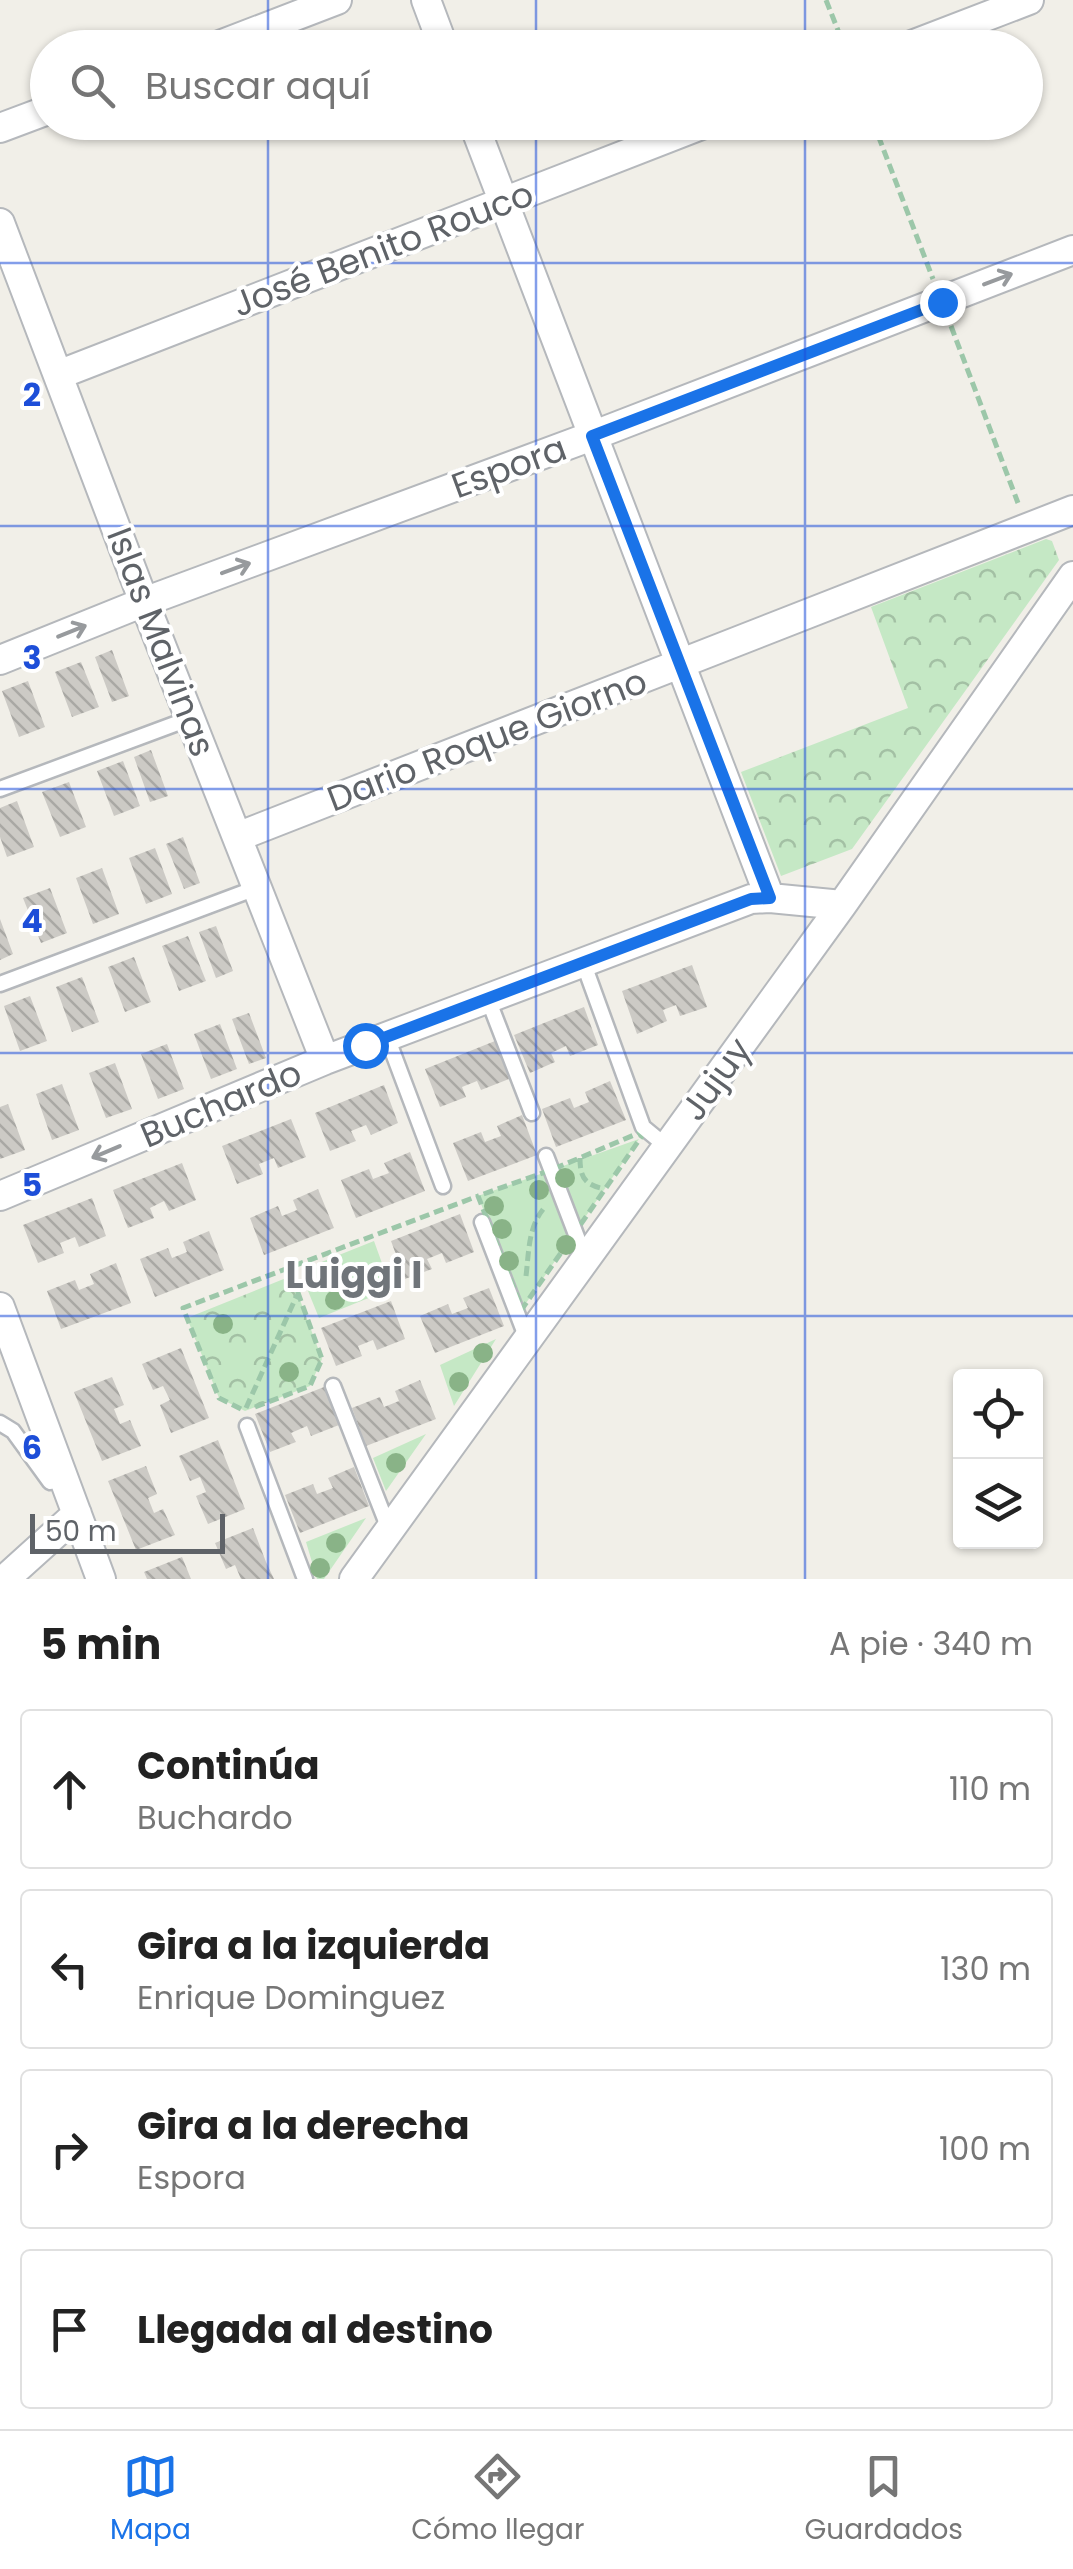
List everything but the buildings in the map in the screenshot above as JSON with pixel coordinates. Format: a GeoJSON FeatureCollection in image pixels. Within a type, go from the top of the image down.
{"type":"FeatureCollection","features":[{"type":"Feature","properties":{"kind":"street"},"geometry":{"type":"LineString","coordinates":[[259,30],[338,0]]}},
{"type":"Feature","properties":{"kind":"street"},"geometry":{"type":"LineString","coordinates":[[426,0],[437,30]]}},
{"type":"Feature","properties":{"kind":"street"},"geometry":{"type":"LineString","coordinates":[[951,30],[1029,0]]}},
{"type":"Feature","properties":{"kind":"street"},"geometry":{"type":"LineString","coordinates":[[0,128],[30,117]]}},
{"type":"Feature","properties":{"kind":"street"},"geometry":{"type":"LineString","coordinates":[[480,140],[770,898]]}},
{"type":"Feature","properties":{"kind":"street","name":"José Benito Rouco"},"geometry":{"type":"LineString","coordinates":[[58,376],[662,140]]}},
{"type":"Feature","properties":{"kind":"street","name":"Islas Malvinas"},"geometry":{"type":"LineString","coordinates":[[0,223],[325,1060]]}},
{"type":"Feature","properties":{"kind":"street","name":"Espora"},"geometry":{"type":"LineString","coordinates":[[0,660],[1073,250]]}},
{"type":"Feature","properties":{"kind":"street","name":"Dario Roque Giorno"},"geometry":{"type":"LineString","coordinates":[[237,838],[1073,510]]}},
{"type":"Feature","properties":{"kind":"street","name":"Jujuy"},"geometry":{"type":"LineString","coordinates":[[354,1579],[842,906],[1073,576]]}},
{"type":"Feature","properties":{"kind":"street","name":"Buchardo"},"geometry":{"type":"LineString","coordinates":[[0,1196],[325,1060],[751,899],[842,906]]}},
{"type":"Feature","properties":{"kind":"street"},"geometry":{"type":"LineString","coordinates":[[0,1307],[102,1579]]}},
{"type":"Feature","properties":{"kind":"street"},"geometry":{"type":"LineString","coordinates":[[6,1579],[77,1514]]}},
{"type":"Feature","properties":{"kind":"lane"},"geometry":{"type":"LineString","coordinates":[[0,789],[191,718]]}},
{"type":"Feature","properties":{"kind":"lane"},"geometry":{"type":"LineString","coordinates":[[0,984],[256,888]]}},
{"type":"Feature","properties":{"kind":"lane"},"geometry":{"type":"LineString","coordinates":[[583,962],[642,1128],[666,1146]]}},
{"type":"Feature","properties":{"kind":"lane"},"geometry":{"type":"LineString","coordinates":[[488,999],[532,1112]]}},
{"type":"Feature","properties":{"kind":"lane"},"geometry":{"type":"LineString","coordinates":[[387,1037],[444,1186]]}},
{"type":"Feature","properties":{"kind":"lane"},"geometry":{"type":"LineString","coordinates":[[546,1156],[585,1258]]}},
{"type":"Feature","properties":{"kind":"lane"},"geometry":{"type":"LineString","coordinates":[[482,1222],[527,1339]]}},
{"type":"Feature","properties":{"kind":"lane"},"geometry":{"type":"LineString","coordinates":[[333,1386],[389,1530]]}},
{"type":"Feature","properties":{"kind":"lane"},"geometry":{"type":"LineString","coordinates":[[246,1418],[305,1579]]}},
{"type":"Feature","properties":{"kind":"lane"},"geometry":{"type":"LineString","coordinates":[[0,1423],[13,1432],[50,1482]]}},
{"type":"Feature","properties":{"kind":"path"},"geometry":{"type":"LineString","coordinates":[[826,0],[837,30]]}},
{"type":"Feature","properties":{"kind":"path"},"geometry":{"type":"LineString","coordinates":[[580,1158],[584,1182],[605,1189]]}},
{"type":"Feature","properties":{"kind":"path"},"geometry":{"type":"LineString","coordinates":[[246,1418],[219,1398],[183,1308],[478,1196]]}},
{"type":"Feature","properties":{"kind":"path"},"geometry":{"type":"LineString","coordinates":[[522,1309],[534,1222],[545,1207],[564,1204]]}},
{"type":"Feature","properties":{"kind":"path"},"geometry":{"type":"LineString","coordinates":[[246,1418],[310,1386],[322,1359],[289,1268]]}},
{"type":"Feature","properties":{"kind":"path"},"geometry":{"type":"LineString","coordinates":[[246,1418],[298,1292]]}},
{"type":"Feature","properties":{"kind":"green space"},"geometry":{"type":"Polygon","coordinates":[[[1046,539],[1052,541],[1059,560],[852,849],[781,876],[741,772],[908,708],[871,607],[1046,539]]]}},
{"type":"Feature","properties":{"kind":"green space"},"geometry":{"type":"Polygon","coordinates":[[[639,1139],[522,1309],[478,1196],[639,1139]]]}},
{"type":"Feature","properties":{"kind":"green space"},"geometry":{"type":"Polygon","coordinates":[[[374,1241],[383,1266],[376,1295],[319,1318],[306,1286],[319,1263],[374,1241]]]}},
{"type":"Feature","properties":{"kind":"green space"},"geometry":{"type":"Polygon","coordinates":[[[291,1276],[322,1359],[310,1386],[245,1411],[219,1398],[187,1318],[291,1276]]]}},
{"type":"Feature","properties":{"kind":"green space"},"geometry":{"type":"Polygon","coordinates":[[[496,1339],[454,1406],[440,1365],[496,1339]]]}},
{"type":"Feature","properties":{"kind":"green space"},"geometry":{"type":"Polygon","coordinates":[[[426,1434],[386,1491],[373,1458],[426,1434]]]}},
{"type":"Feature","properties":{"kind":"green space"},"geometry":{"type":"Polygon","coordinates":[[[366,1518],[324,1579],[317,1579],[306,1542],[366,1518]]]}},
{"type":"Feature","properties":{"kind":"district","name":"Luiggi I"},"geometry":{"type":"Point","coordinates":[354,1275]}},
{"type":"Feature","properties":{"kind":"route"},"geometry":{"type":"LineString","coordinates":[[365,1045],[751,899],[770,898],[592,436],[942,302]]}}]}
